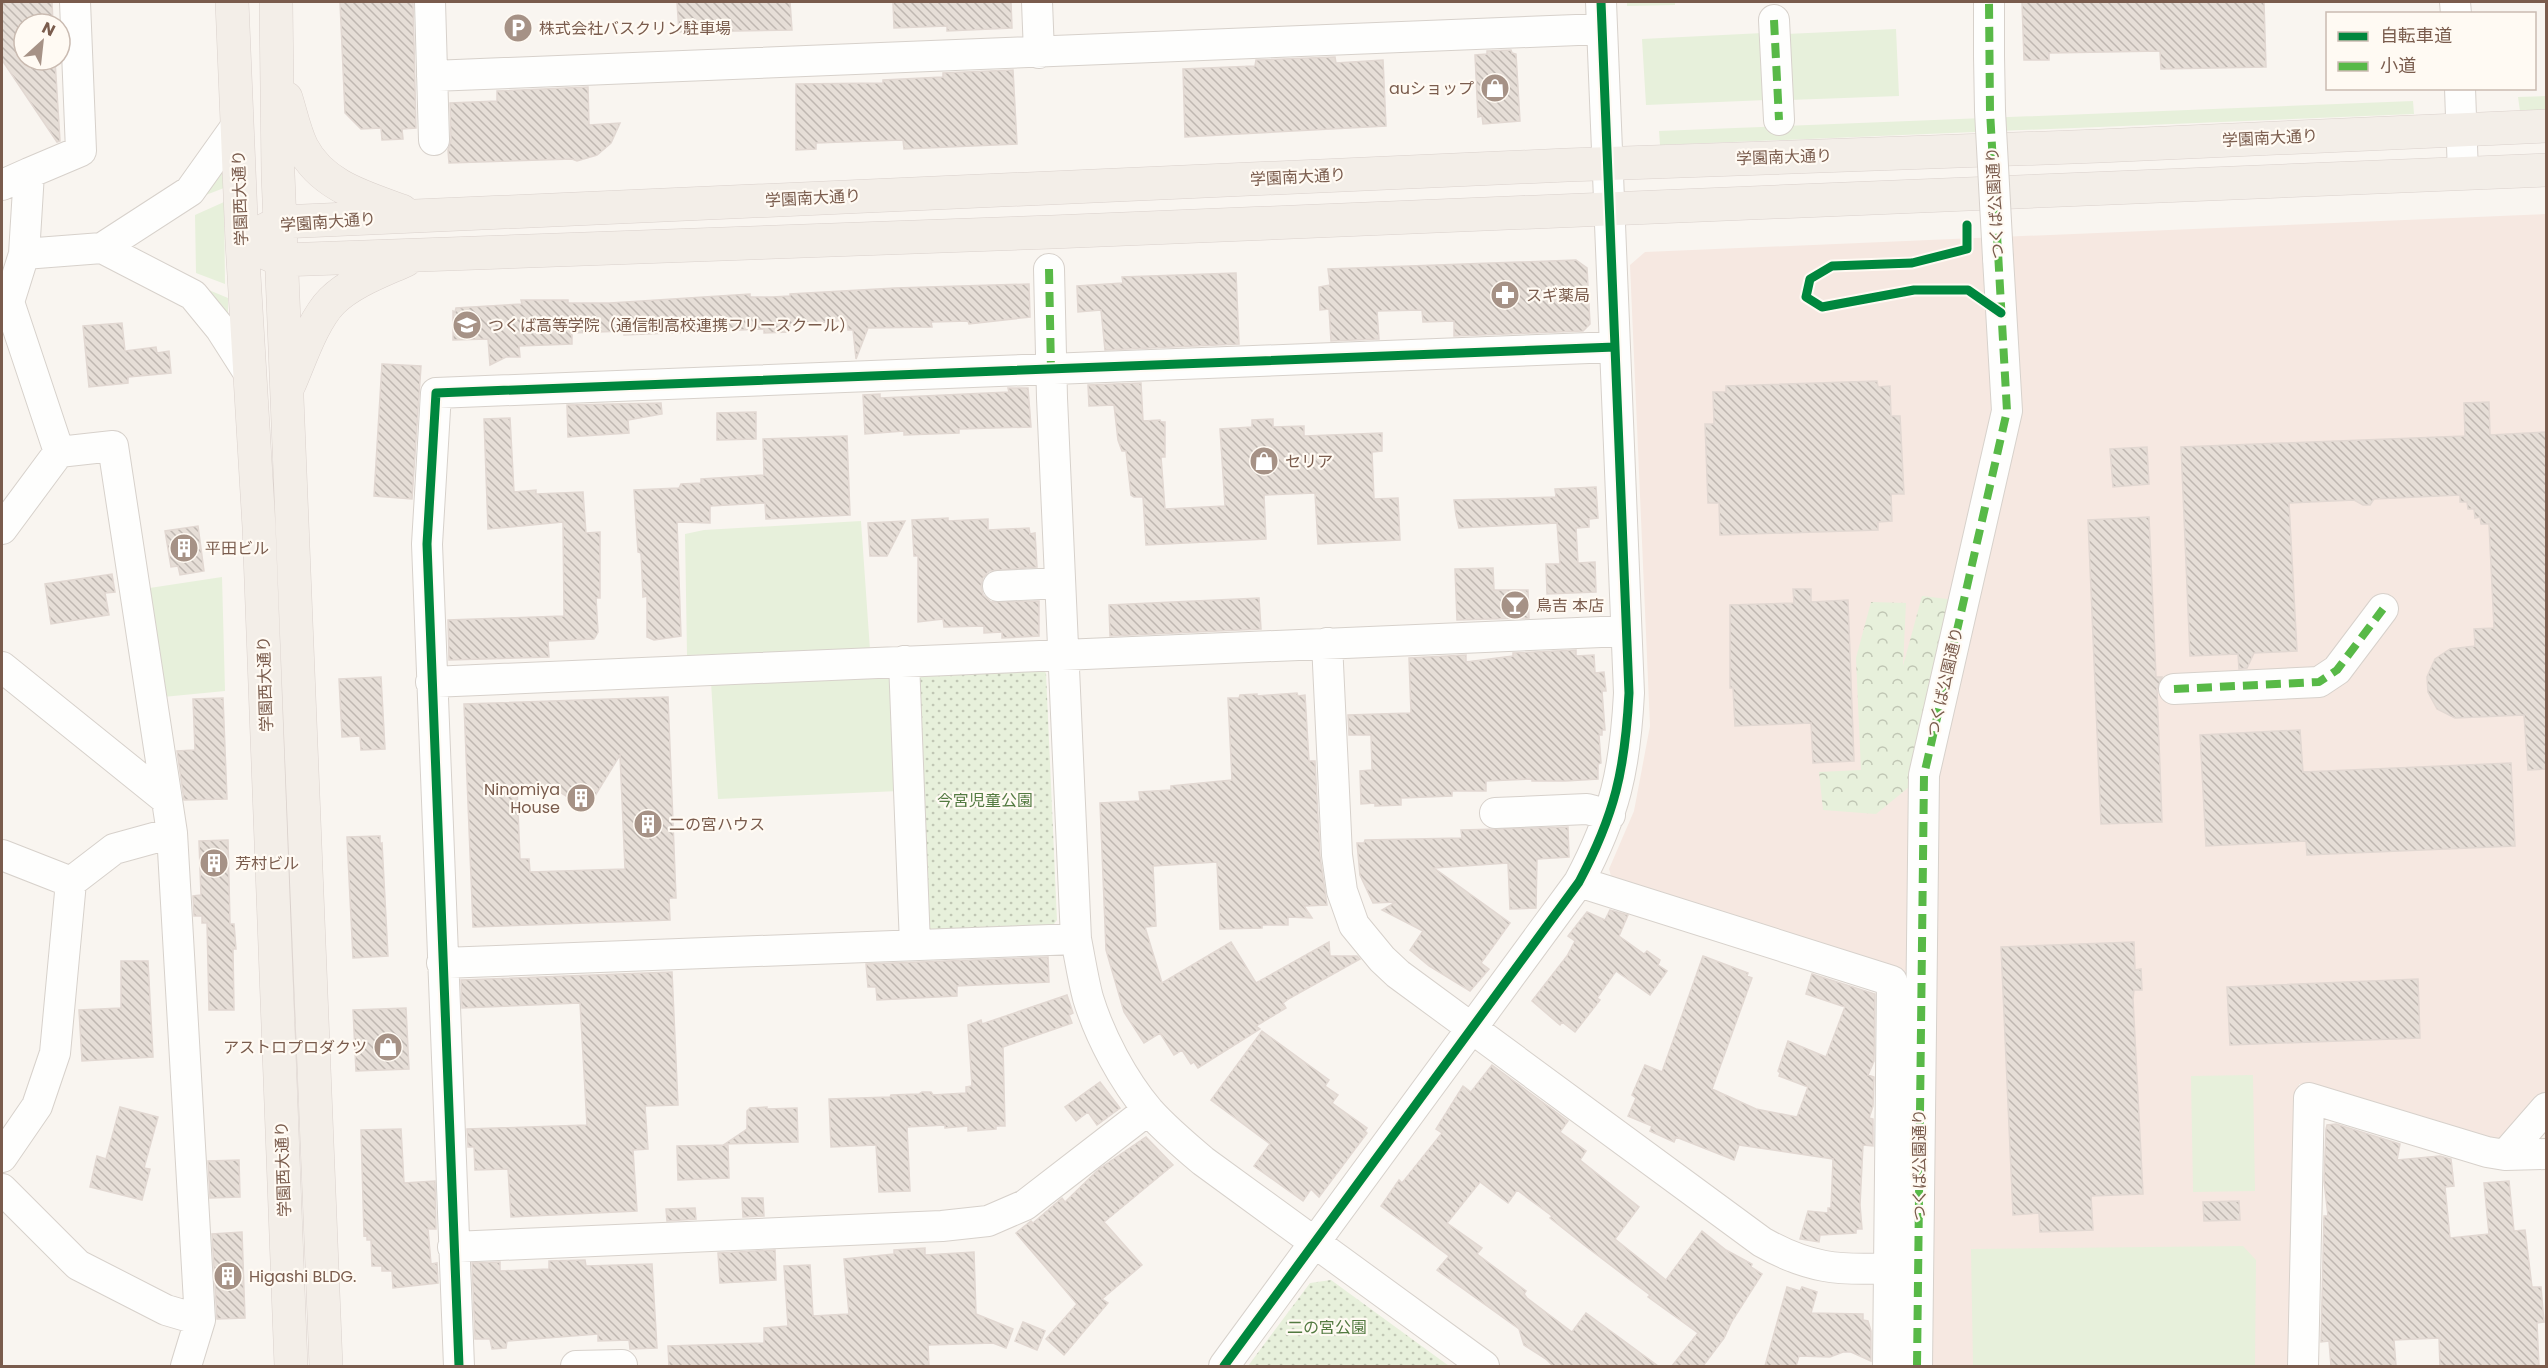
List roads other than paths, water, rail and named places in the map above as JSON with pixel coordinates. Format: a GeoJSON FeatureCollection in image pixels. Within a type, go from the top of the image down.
{"type":"FeatureCollection","features":[{"type":"Feature","properties":{"kind":"main road","name":"学園西大通り"},"geometry":{"type":"LineString","coordinates":[[232,2],[242,242],[260,562],[291,1366]]}},
{"type":"Feature","properties":{"kind":"main road","name":"学園西大通り"},"geometry":{"type":"LineString","coordinates":[[276,2],[281,260],[326,1366]]}},
{"type":"Feature","properties":{"kind":"main road"},"geometry":{"type":"LineString","coordinates":[[277,71],[302,147],[316,168],[336,184],[416,216]]}},
{"type":"Feature","properties":{"kind":"main road","name":"学園南大通り"},"geometry":{"type":"LineString","coordinates":[[242,242],[280,222],[1608,163],[2099,146],[2547,126]]}},
{"type":"Feature","properties":{"kind":"main road","name":"学園南大通り"},"geometry":{"type":"LineString","coordinates":[[242,242],[281,260],[2547,171]]}},
{"type":"Feature","properties":{"kind":"main road"},"geometry":{"type":"LineString","coordinates":[[286,392],[307,345],[332,301],[366,279],[416,255]]}},
{"type":"Feature","properties":{"kind":"street"},"geometry":{"type":"LineString","coordinates":[[2,185],[81,151],[75,2]]}},
{"type":"Feature","properties":{"kind":"street"},"geometry":{"type":"LineString","coordinates":[[430,2],[434,140]]}},
{"type":"Feature","properties":{"kind":"street"},"geometry":{"type":"LineString","coordinates":[[1036,2],[1039,53]]}},
{"type":"Feature","properties":{"kind":"street","name":"つくば公園通り"},"geometry":{"type":"LineString","coordinates":[[1917,1366],[1924,775],[2007,411],[1990,111],[1989,2]]}},
{"type":"Feature","properties":{"kind":"street"},"geometry":{"type":"LineString","coordinates":[[432,76],[1039,53],[1602,15],[1629,693],[1623,767],[1610,815],[1598,846],[1579,882],[1473,1030],[1224,1366]]}},
{"type":"Feature","properties":{"kind":"street"},"geometry":{"type":"LineString","coordinates":[[1774,20],[1779,120]]}},
{"type":"Feature","properties":{"kind":"street"},"geometry":{"type":"LineString","coordinates":[[2460,90],[2463,174]]}},
{"type":"Feature","properties":{"kind":"street"},"geometry":{"type":"LineString","coordinates":[[24,254],[102,248],[190,191],[237,125]]}},
{"type":"Feature","properties":{"kind":"street"},"geometry":{"type":"LineString","coordinates":[[29,173],[24,254],[9,302],[59,452]]}},
{"type":"Feature","properties":{"kind":"street"},"geometry":{"type":"LineString","coordinates":[[102,248],[193,295],[220,328],[250,375]]}},
{"type":"Feature","properties":{"kind":"street"},"geometry":{"type":"LineString","coordinates":[[1049,269],[1051,370],[1076,939],[1088,998],[1097,1022],[1125,1075],[1148,1110],[1173,1135],[1203,1161],[1484,1366]]}},
{"type":"Feature","properties":{"kind":"street"},"geometry":{"type":"LineString","coordinates":[[459,1366],[427,544],[436,393],[1615,347]]}},
{"type":"Feature","properties":{"kind":"street"},"geometry":{"type":"LineString","coordinates":[[2,530],[59,452],[112,446],[172,832],[200,1320],[186,1366]]}},
{"type":"Feature","properties":{"kind":"street"},"geometry":{"type":"LineString","coordinates":[[998,586],[1060,583]]}},
{"type":"Feature","properties":{"kind":"street"},"geometry":{"type":"LineString","coordinates":[[2174,689],[2319,682],[2337,670],[2383,609]]}},
{"type":"Feature","properties":{"kind":"street"},"geometry":{"type":"LineString","coordinates":[[431,682],[1625,631]]}},
{"type":"Feature","properties":{"kind":"street"},"geometry":{"type":"LineString","coordinates":[[1327,643],[1337,855],[1347,909],[1354,925],[1382,959],[1473,1030],[1762,1242],[1808,1264],[1853,1269],[1891,1268]]}},
{"type":"Feature","properties":{"kind":"street"},"geometry":{"type":"LineString","coordinates":[[904,661],[915,945]]}},
{"type":"Feature","properties":{"kind":"street"},"geometry":{"type":"LineString","coordinates":[[2,667],[167,800]]}},
{"type":"Feature","properties":{"kind":"street"},"geometry":{"type":"LineString","coordinates":[[1495,813],[1587,809],[1610,815]]}},
{"type":"Feature","properties":{"kind":"street"},"geometry":{"type":"LineString","coordinates":[[2,1157],[37,1107],[55,1053],[71,882],[114,849],[172,832]]}},
{"type":"Feature","properties":{"kind":"street"},"geometry":{"type":"LineString","coordinates":[[2,855],[71,882]]}},
{"type":"Feature","properties":{"kind":"street"},"geometry":{"type":"LineString","coordinates":[[1579,882],[1892,981],[1891,1268],[1888,1366]]}},
{"type":"Feature","properties":{"kind":"street"},"geometry":{"type":"LineString","coordinates":[[442,963],[1076,939]]}},
{"type":"Feature","properties":{"kind":"street"},"geometry":{"type":"LineString","coordinates":[[2303,1366],[2309,1098],[2487,1152],[2505,1155],[2547,1154]]}},
{"type":"Feature","properties":{"kind":"street"},"geometry":{"type":"LineString","coordinates":[[2505,1155],[2547,1108]]}},
{"type":"Feature","properties":{"kind":"street"},"geometry":{"type":"LineString","coordinates":[[453,1247],[942,1226],[988,1221],[1025,1205],[1148,1110]]}},
{"type":"Feature","properties":{"kind":"street"},"geometry":{"type":"LineString","coordinates":[[2,1189],[78,1265],[166,1310],[200,1320]]}},
{"type":"Feature","properties":{"kind":"street"},"geometry":{"type":"LineString","coordinates":[[576,1366],[622,1365]]}},
{"type":"Feature","properties":{"kind":"place","name":"株式会社バスクリン駐車場"},"geometry":{"type":"Point","coordinates":[518,28]}},
{"type":"Feature","properties":{"kind":"place","name":"auショップ"},"geometry":{"type":"Point","coordinates":[1495,88]}},
{"type":"Feature","properties":{"kind":"place","name":"スギ薬局"},"geometry":{"type":"Point","coordinates":[1505,295]}},
{"type":"Feature","properties":{"kind":"place","name":"つくば高等学院（通信制高校連携フリースクール）"},"geometry":{"type":"Point","coordinates":[467,325]}},
{"type":"Feature","properties":{"kind":"place","name":"セリア"},"geometry":{"type":"Point","coordinates":[1264,461]}},
{"type":"Feature","properties":{"kind":"place","name":"平田ビル"},"geometry":{"type":"Point","coordinates":[184,548]}},
{"type":"Feature","properties":{"kind":"place","name":"鳥吉 本店"},"geometry":{"type":"Point","coordinates":[1515,605]}},
{"type":"Feature","properties":{"kind":"place","name":"Ninomiya House"},"geometry":{"type":"Point","coordinates":[581,798]}},
{"type":"Feature","properties":{"kind":"place","name":"二の宮ハウス"},"geometry":{"type":"Point","coordinates":[648,824]}},
{"type":"Feature","properties":{"kind":"place","name":"芳村ビル"},"geometry":{"type":"Point","coordinates":[214,863]}},
{"type":"Feature","properties":{"kind":"place","name":"アストロプロダクツ"},"geometry":{"type":"Point","coordinates":[388,1047]}},
{"type":"Feature","properties":{"kind":"place","name":"Higashi BLDG."},"geometry":{"type":"Point","coordinates":[228,1276]}},
{"type":"Feature","properties":{"kind":"park label","name":"今宮児童公園"},"geometry":{"type":"Point","coordinates":[985,800]}},
{"type":"Feature","properties":{"kind":"park label","name":"二の宮公園"},"geometry":{"type":"Point","coordinates":[1327,1327]}}]}
